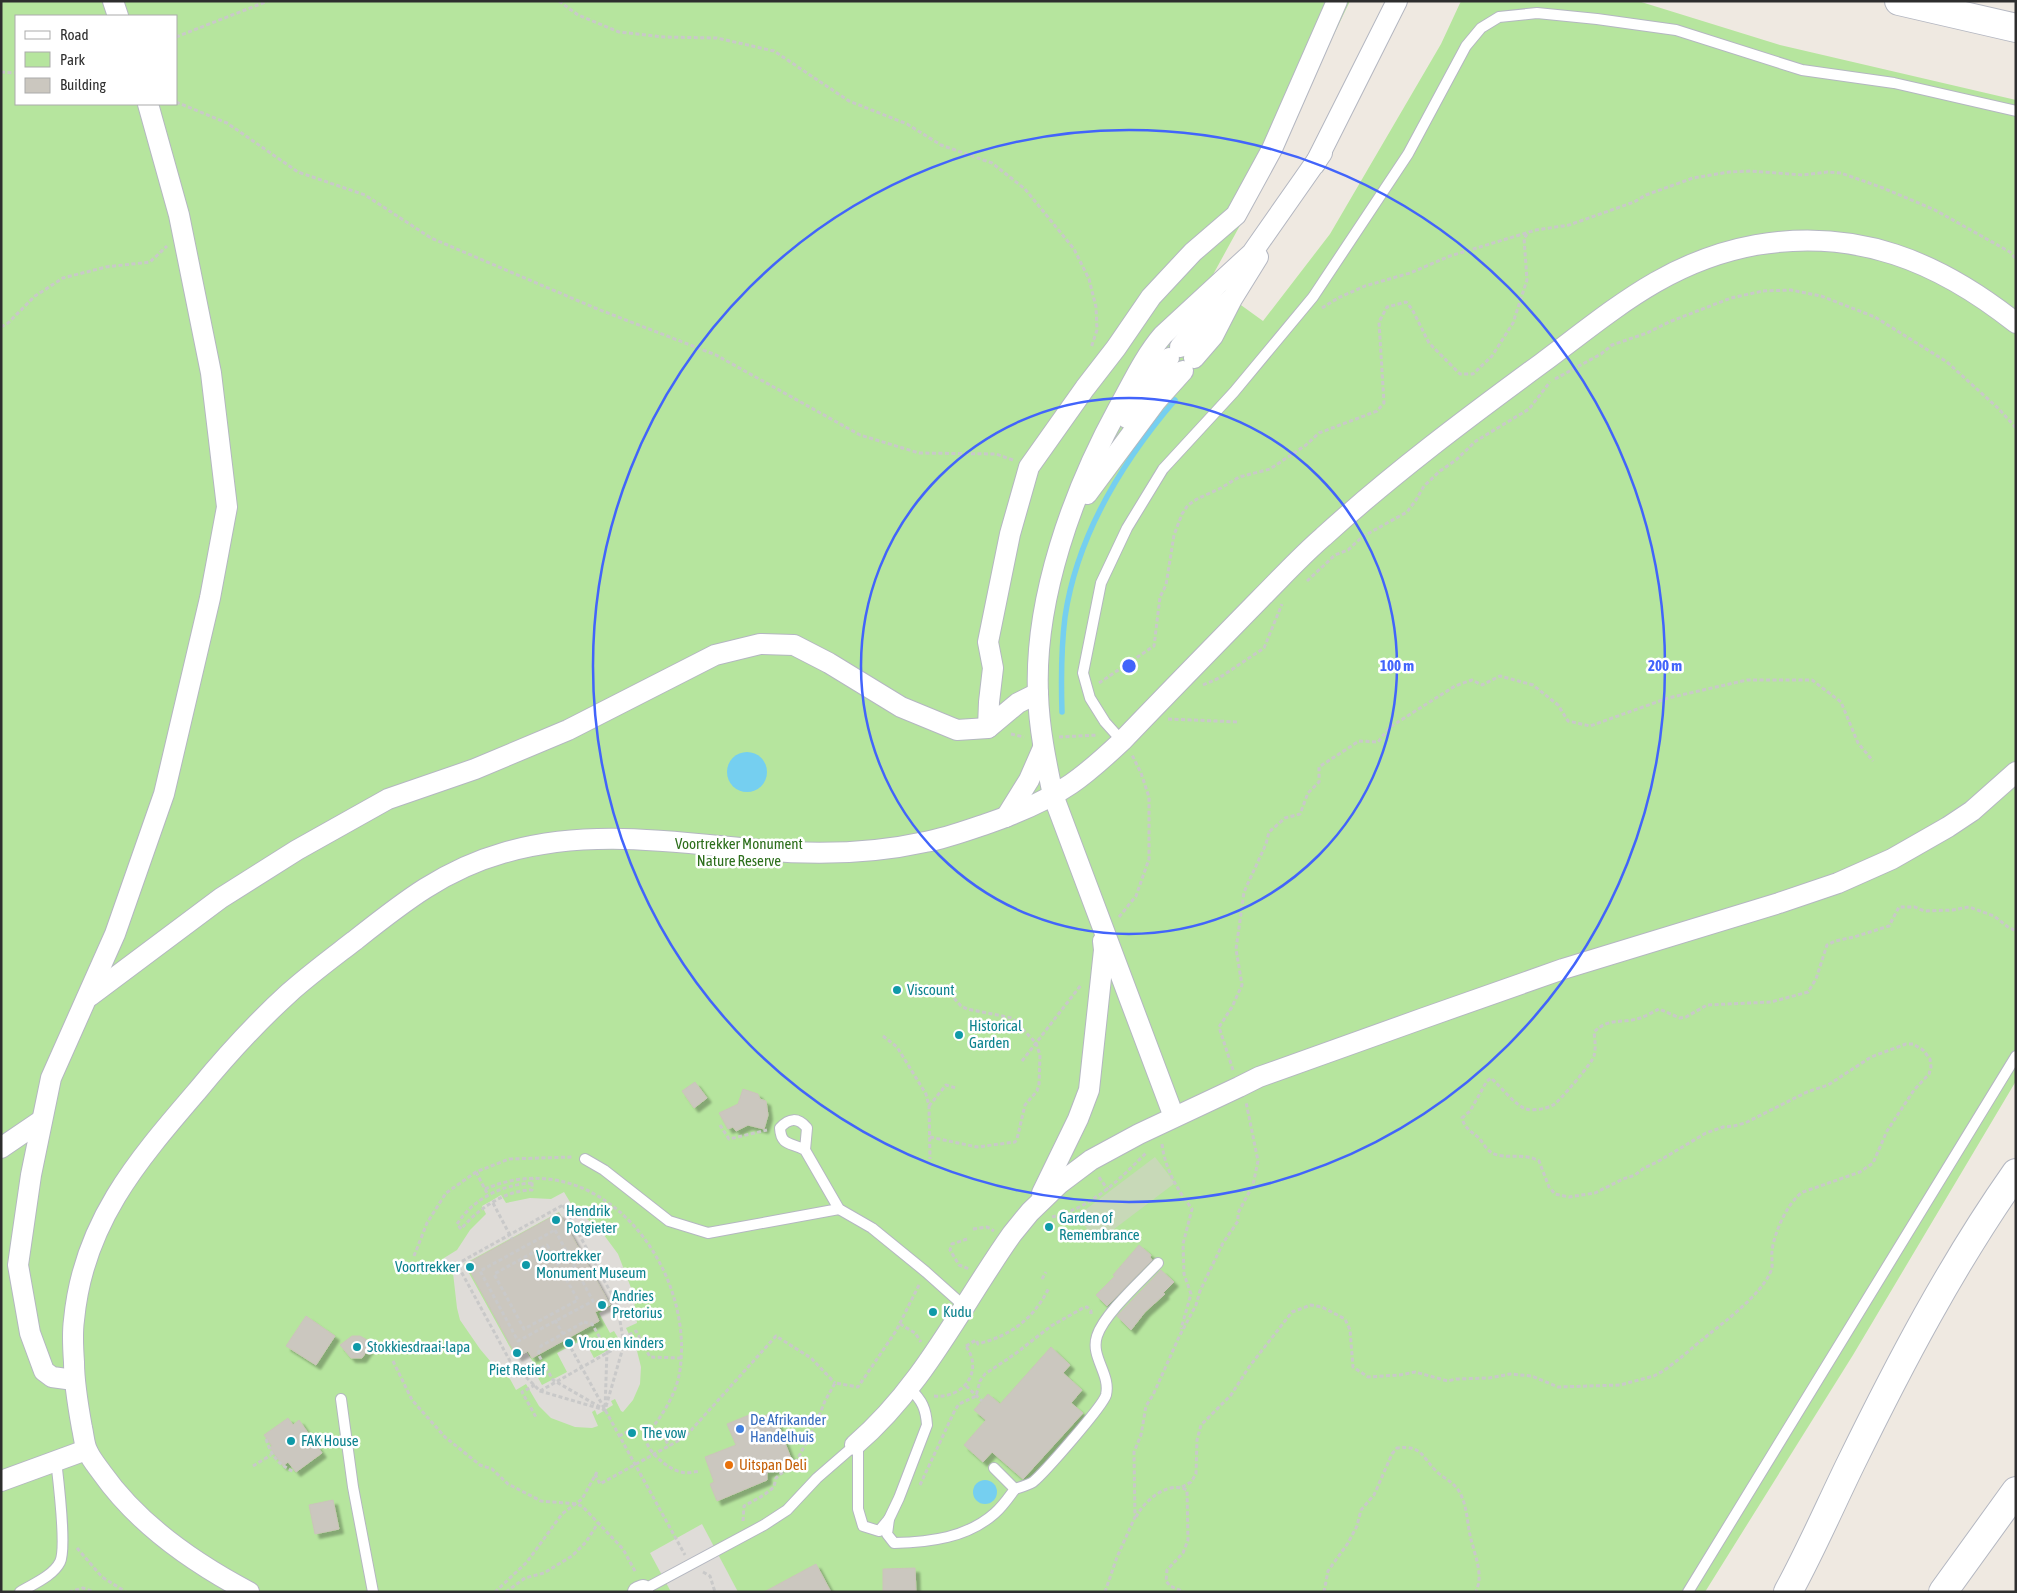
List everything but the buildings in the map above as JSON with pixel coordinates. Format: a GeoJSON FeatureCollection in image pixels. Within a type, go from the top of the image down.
{"type":"FeatureCollection","features":[{"type":"Feature","properties":{"kind":"main road"},"geometry":{"type":"LineString","coordinates":[[1899,1],[2016,28]]}},
{"type":"Feature","properties":{"kind":"main road"},"geometry":{"type":"LineString","coordinates":[[1788,1592],[1856,1453],[1933,1304],[2016,1173]]}},
{"type":"Feature","properties":{"kind":"main road"},"geometry":{"type":"LineString","coordinates":[[1943,1592],[2016,1491]]}},
{"type":"Feature","properties":{"kind":"street"},"geometry":{"type":"LineString","coordinates":[[113,1],[118,15]]}},
{"type":"Feature","properties":{"kind":"street"},"geometry":{"type":"LineString","coordinates":[[988,728],[988,702],[993,668],[988,642],[1010,534],[1030,467],[1151,297],[1193,252],[1236,215],[1272,149],[1337,1]]}},
{"type":"Feature","properties":{"kind":"street"},"geometry":{"type":"LineString","coordinates":[[1070,518],[1156,401],[1182,358],[1213,336],[1232,299],[1322,153],[1397,1]]}},
{"type":"Feature","properties":{"kind":"street"},"geometry":{"type":"LineString","coordinates":[[74,1380],[52,1377],[44,1371],[30,1334],[18,1265],[31,1175],[51,1078],[115,934],[164,794],[210,598],[227,507],[211,373],[179,215],[148,105]]}},
{"type":"Feature","properties":{"kind":"street"},"geometry":{"type":"LineString","coordinates":[[1174,1117],[1107,920],[1053,795],[1047,743],[1038,693],[1043,614],[1057,558],[1070,518],[1098,445],[1151,349],[1163,335],[1252,253],[1322,153]]}},
{"type":"Feature","properties":{"kind":"street"},"geometry":{"type":"LineString","coordinates":[[250,1592],[215,1572],[146,1523],[115,1492],[86,1450],[74,1380],[73,1323],[80,1278],[104,1216],[124,1181],[159,1135],[261,1019],[291,991],[375,924],[439,879],[465,865],[505,852],[547,843],[601,838],[658,839],[763,850],[816,853],[867,852],[925,842],[1006,817],[1040,802],[1095,766],[1122,741],[1152,721],[1321,538],[1383,484],[1617,307],[1645,287],[1673,272],[1728,252],[1781,242],[1808,241],[1863,246],[1909,259],[1933,269],[1987,301],[2016,323]]}},
{"type":"Feature","properties":{"kind":"street"},"geometry":{"type":"LineString","coordinates":[[88,997],[221,898],[297,850],[388,799],[475,769],[568,730],[715,655],[760,644],[794,645],[829,663],[902,707],[957,730],[988,728],[1018,703],[1038,693]]}},
{"type":"Feature","properties":{"kind":"street"},"geometry":{"type":"LineString","coordinates":[[1006,817],[1029,780],[1047,743]]}},
{"type":"Feature","properties":{"kind":"street"},"geometry":{"type":"LineString","coordinates":[[855,1445],[918,1391],[964,1306],[995,1257],[1038,1215],[1074,1172],[1091,1160],[1150,1128],[1259,1077],[1563,969],[1838,883],[1892,859],[1948,827],[1972,811],[2016,772]]}},
{"type":"Feature","properties":{"kind":"street"},"geometry":{"type":"LineString","coordinates":[[1038,1215],[1046,1188],[1078,1119],[1089,1090],[1107,920]]}},
{"type":"Feature","properties":{"kind":"street"},"geometry":{"type":"LineString","coordinates":[[1,1148],[42,1120]]}},
{"type":"Feature","properties":{"kind":"street"},"geometry":{"type":"LineString","coordinates":[[1,1481],[86,1450]]}},
{"type":"Feature","properties":{"kind":"lane"},"geometry":{"type":"LineString","coordinates":[[1122,741],[1105,722],[1090,698],[1083,673],[1101,583],[1127,528],[1163,470],[1234,392],[1294,323],[1313,298],[1408,154],[1466,46],[1481,28],[1499,17],[1537,13],[1676,30],[1802,70],[1894,83],[2016,111]]}},
{"type":"Feature","properties":{"kind":"lane"},"geometry":{"type":"LineString","coordinates":[[1688,1592],[2016,1056]]}},
{"type":"Feature","properties":{"kind":"lane"},"geometry":{"type":"LineString","coordinates":[[805,1150],[807,1128],[802,1122],[790,1120],[780,1128],[784,1142],[805,1150],[839,1209],[872,1228],[964,1306]]}},
{"type":"Feature","properties":{"kind":"lane"},"geometry":{"type":"LineString","coordinates":[[585,1159],[604,1170],[669,1221],[708,1233],[839,1209]]}},
{"type":"Feature","properties":{"kind":"lane"},"geometry":{"type":"LineString","coordinates":[[889,1519],[887,1534],[894,1543],[925,1542],[968,1532],[996,1513],[1015,1489],[1032,1483],[1101,1404],[1106,1394],[1106,1382],[1095,1351],[1097,1335],[1106,1318],[1158,1263]]}},
{"type":"Feature","properties":{"kind":"lane"},"geometry":{"type":"LineString","coordinates":[[641,1591],[787,1510],[818,1478],[855,1445],[858,1451],[858,1509],[863,1526],[878,1531],[889,1519],[899,1498],[927,1425],[926,1412],[918,1391]]}},
{"type":"Feature","properties":{"kind":"lane"},"geometry":{"type":"LineString","coordinates":[[341,1399],[353,1487],[373,1592]]}},
{"type":"Feature","properties":{"kind":"lane"},"geometry":{"type":"LineString","coordinates":[[20,1592],[53,1571],[61,1560],[62,1519],[56,1460]]}},
{"type":"Feature","properties":{"kind":"lane"},"geometry":{"type":"LineString","coordinates":[[994,1468],[1015,1489]]}},
{"type":"Feature","properties":{"kind":"path"},"geometry":{"type":"LineString","coordinates":[[178,36],[268,1]]}},
{"type":"Feature","properties":{"kind":"path"},"geometry":{"type":"LineString","coordinates":[[559,1],[578,15],[619,32],[664,37],[717,38],[774,51],[849,100],[907,124],[941,145],[992,163],[1025,189],[1074,249],[1089,279],[1096,308],[1097,330],[1090,354]]}},
{"type":"Feature","properties":{"kind":"path"},"geometry":{"type":"LineString","coordinates":[[1,72],[15,73]]}},
{"type":"Feature","properties":{"kind":"path"},"geometry":{"type":"LineString","coordinates":[[178,103],[227,123],[298,172],[365,194],[432,238],[594,308],[716,354],[860,435],[919,453],[996,454],[1030,467]]}},
{"type":"Feature","properties":{"kind":"path"},"geometry":{"type":"LineString","coordinates":[[1294,323],[1338,298],[1365,286],[1410,272],[1450,256],[1529,232],[1569,225],[1634,202],[1646,195],[1707,175],[1752,171],[1803,175],[1827,172],[1841,174],[1883,188],[1934,210],[2010,252],[2016,259]]}},
{"type":"Feature","properties":{"kind":"path"},"geometry":{"type":"LineString","coordinates":[[1,327],[8,324],[35,296],[64,278],[106,267],[150,262],[167,246],[179,215]]}},
{"type":"Feature","properties":{"kind":"path"},"geometry":{"type":"LineString","coordinates":[[1088,690],[1154,646],[1160,597],[1166,585],[1174,535],[1182,514],[1188,505],[1239,477],[1270,468],[1306,445],[1318,433],[1377,411],[1384,403],[1379,322],[1387,307],[1406,302],[1412,309],[1429,343],[1460,374],[1473,374],[1492,356],[1513,323],[1526,280],[1524,238],[1529,232]]}},
{"type":"Feature","properties":{"kind":"path"},"geometry":{"type":"LineString","coordinates":[[1302,586],[1335,556],[1348,550],[1362,538],[1407,512],[1424,486],[1440,471],[1456,460],[1476,441],[1529,409],[1554,379],[1601,354],[1612,345],[1731,298],[1777,290],[1803,291],[1837,301],[1875,317],[1947,362],[1999,409],[2016,428]]}},
{"type":"Feature","properties":{"kind":"path"},"geometry":{"type":"LineString","coordinates":[[1197,692],[1202,685],[1219,678],[1264,648],[1285,599]]}},
{"type":"Feature","properties":{"kind":"path"},"geometry":{"type":"LineString","coordinates":[[1236,1079],[1219,1027],[1232,1007],[1242,985],[1236,949],[1244,892],[1266,844],[1269,832],[1285,818],[1300,814],[1308,793],[1319,782],[1320,767],[1359,741],[1378,742],[1390,727],[1455,686],[1472,680],[1482,685],[1500,676],[1513,678],[1533,685],[1558,705],[1568,721],[1590,726],[1668,698],[1747,680],[1812,680],[1841,702],[1858,743],[1873,761]]}},
{"type":"Feature","properties":{"kind":"path"},"geometry":{"type":"LineString","coordinates":[[1152,721],[1168,719],[1174,714]]}},
{"type":"Feature","properties":{"kind":"path"},"geometry":{"type":"LineString","coordinates":[[1152,721],[1168,719],[1239,722]]}},
{"type":"Feature","properties":{"kind":"path"},"geometry":{"type":"LineString","coordinates":[[1047,743],[1122,741],[1141,773],[1149,798],[1149,858],[1136,896],[1107,920]]}},
{"type":"Feature","properties":{"kind":"path"},"geometry":{"type":"LineString","coordinates":[[1105,1592],[1117,1557],[1141,1507],[1162,1492],[1182,1487],[1191,1482],[1196,1474],[1197,1440],[1201,1425],[1231,1395],[1249,1367],[1292,1312],[1311,1305],[1322,1307],[1345,1319],[1350,1330],[1353,1367],[1368,1377],[1415,1372],[1441,1381],[1448,1381],[1489,1378],[1510,1374],[1532,1376],[1558,1387],[1620,1385],[1654,1376],[1722,1326],[1761,1286],[1771,1273],[1772,1253],[1778,1226],[1797,1196],[1860,1172],[1873,1163],[1887,1131],[1914,1090],[1929,1074],[1931,1067],[1930,1059],[1923,1050],[1913,1044],[1906,1044],[1871,1057],[1828,1085],[1807,1092],[1766,1114],[1745,1123],[1723,1127],[1698,1137],[1635,1175],[1595,1193],[1569,1197],[1555,1194],[1549,1187],[1539,1161],[1520,1155],[1506,1156],[1492,1152],[1467,1130],[1462,1118],[1470,1112],[1486,1081],[1491,1078],[1526,1109],[1542,1109],[1552,1106],[1591,1064],[1594,1056],[1594,1032],[1600,1026],[1612,1021],[1639,1018],[1659,1009],[1680,1018],[1686,1017],[1707,1005],[1771,1002],[1792,998],[1808,992],[1816,979],[1827,945],[1835,941],[1854,938],[1890,926],[1899,907],[1915,907],[1924,911],[1953,910],[1969,907],[1994,916],[2016,931]]}},
{"type":"Feature","properties":{"kind":"path"},"geometry":{"type":"LineString","coordinates":[[1022,1061],[1087,978]]}},
{"type":"Feature","properties":{"kind":"path"},"geometry":{"type":"LineString","coordinates":[[930,1136],[976,1147],[1015,1142],[1025,1105],[1037,1091],[1040,1084],[1040,1055],[1036,1043],[1012,1018],[967,1009],[961,1006],[954,998]]}},
{"type":"Feature","properties":{"kind":"path"},"geometry":{"type":"LineString","coordinates":[[883,1036],[897,1047],[906,1064],[921,1084],[929,1106],[930,1159]]}},
{"type":"Feature","properties":{"kind":"path"},"geometry":{"type":"LineString","coordinates":[[929,1106],[946,1085],[956,1088]]}},
{"type":"Feature","properties":{"kind":"path"},"geometry":{"type":"LineString","coordinates":[[1135,1517],[1134,1452],[1141,1435],[1146,1406],[1196,1305],[1200,1291],[1238,1221],[1238,1214],[1253,1185],[1258,1161],[1244,1098]]}},
{"type":"Feature","properties":{"kind":"path"},"geometry":{"type":"LineString","coordinates":[[1174,1117],[1162,1145],[1168,1168],[1177,1190],[1192,1209],[1183,1244],[1184,1274],[1192,1294],[1179,1336]]}},
{"type":"Feature","properties":{"kind":"path"},"geometry":{"type":"LineString","coordinates":[[720,1125],[729,1139],[766,1130],[780,1133]]}},
{"type":"Feature","properties":{"kind":"path"},"geometry":{"type":"LineString","coordinates":[[1038,1215],[1067,1213],[1102,1194],[1117,1183],[1150,1149],[1153,1137],[1150,1128]]}},
{"type":"Feature","properties":{"kind":"path"},"geometry":{"type":"LineString","coordinates":[[414,1256],[427,1222],[446,1193],[476,1172],[509,1159],[560,1156],[585,1159]]}},
{"type":"Feature","properties":{"kind":"path"},"geometry":{"type":"LineString","coordinates":[[476,1172],[488,1195]]}},
{"type":"Feature","properties":{"kind":"path"},"geometry":{"type":"LineString","coordinates":[[485,1189],[503,1181],[532,1178],[546,1178],[579,1186],[607,1202],[636,1227],[656,1255],[672,1291],[679,1314],[681,1358],[676,1388],[663,1413],[647,1434],[646,1442],[654,1455],[681,1473],[700,1471]]}},
{"type":"Feature","properties":{"kind":"path"},"geometry":{"type":"LineString","coordinates":[[532,1178],[532,1183],[532,1190],[512,1193],[479,1212],[462,1229],[458,1227],[457,1224],[462,1216],[473,1205],[488,1195],[512,1185],[532,1183]]}},
{"type":"Feature","properties":{"kind":"path"},"geometry":{"type":"LineString","coordinates":[[493,1203],[512,1239]]}},
{"type":"Feature","properties":{"kind":"path"},"geometry":{"type":"LineString","coordinates":[[563,1205],[617,1304],[624,1344],[605,1410],[540,1391],[510,1361],[457,1264],[563,1205]]}},
{"type":"Feature","properties":{"kind":"path"},"geometry":{"type":"LineString","coordinates":[[973,1229],[987,1227]]}},
{"type":"Feature","properties":{"kind":"path"},"geometry":{"type":"LineString","coordinates":[[555,1230],[593,1301],[555,1320],[518,1341],[480,1271],[555,1230]]}},
{"type":"Feature","properties":{"kind":"path"},"geometry":{"type":"LineString","coordinates":[[964,1266],[959,1265],[950,1250],[952,1244],[968,1240]]}},
{"type":"Feature","properties":{"kind":"path"},"geometry":{"type":"LineString","coordinates":[[547,1245],[578,1300],[524,1329],[494,1274],[547,1245]]}},
{"type":"Feature","properties":{"kind":"path"},"geometry":{"type":"LineString","coordinates":[[495,1592],[527,1562],[562,1514],[582,1500],[596,1473],[600,1484],[685,1437],[776,1336],[811,1358],[835,1383],[858,1387],[900,1324],[926,1272]]}},
{"type":"Feature","properties":{"kind":"path"},"geometry":{"type":"LineString","coordinates":[[1042,1279],[1046,1272]]}},
{"type":"Feature","properties":{"kind":"path"},"geometry":{"type":"LineString","coordinates":[[966,1346],[976,1340],[978,1344],[1000,1338],[1014,1329],[1037,1308],[1049,1288]]}},
{"type":"Feature","properties":{"kind":"path"},"geometry":{"type":"LineString","coordinates":[[918,1489],[954,1410],[959,1404],[976,1396],[980,1381],[985,1374],[1051,1326],[1087,1307],[1091,1311],[1093,1321]]}},
{"type":"Feature","properties":{"kind":"path"},"geometry":{"type":"LineString","coordinates":[[555,1320],[563,1334]]}},
{"type":"Feature","properties":{"kind":"path"},"geometry":{"type":"LineString","coordinates":[[584,1322],[592,1324],[608,1354],[605,1410],[553,1380],[538,1354],[541,1346],[584,1322]]}},
{"type":"Feature","properties":{"kind":"path"},"geometry":{"type":"LineString","coordinates":[[900,1324],[915,1333],[921,1342],[916,1346]]}},
{"type":"Feature","properties":{"kind":"path"},"geometry":{"type":"LineString","coordinates":[[623,1338],[636,1332],[650,1357],[681,1358]]}},
{"type":"Feature","properties":{"kind":"path"},"geometry":{"type":"LineString","coordinates":[[918,1391],[943,1396],[952,1395],[966,1386],[972,1368],[972,1359],[966,1346],[961,1342]]}},
{"type":"Feature","properties":{"kind":"path"},"geometry":{"type":"LineString","coordinates":[[540,1391],[624,1344]]}},
{"type":"Feature","properties":{"kind":"path"},"geometry":{"type":"LineString","coordinates":[[572,1348],[676,1538]]}},
{"type":"Feature","properties":{"kind":"path"},"geometry":{"type":"LineString","coordinates":[[393,1361],[412,1400],[445,1437],[480,1465],[492,1469],[508,1484],[541,1501],[576,1504],[584,1507],[623,1549],[633,1567]]}},
{"type":"Feature","properties":{"kind":"path"},"geometry":{"type":"LineString","coordinates":[[743,1536],[744,1506],[774,1487],[776,1478],[797,1460],[835,1383]]}},
{"type":"Feature","properties":{"kind":"path"},"geometry":{"type":"LineString","coordinates":[[535,1385],[522,1392],[536,1417]]}},
{"type":"Feature","properties":{"kind":"path"},"geometry":{"type":"LineString","coordinates":[[966,1386],[982,1401]]}},
{"type":"Feature","properties":{"kind":"path"},"geometry":{"type":"LineString","coordinates":[[620,1436],[629,1431]]}},
{"type":"Feature","properties":{"kind":"path"},"geometry":{"type":"LineString","coordinates":[[661,1438],[664,1437],[669,1446]]}},
{"type":"Feature","properties":{"kind":"path"},"geometry":{"type":"LineString","coordinates":[[266,1439],[271,1455],[283,1466],[294,1472]]}},
{"type":"Feature","properties":{"kind":"path"},"geometry":{"type":"LineString","coordinates":[[1324,1592],[1328,1570],[1348,1543],[1357,1526],[1361,1510],[1374,1495],[1392,1454],[1397,1448],[1408,1447],[1418,1450],[1460,1492],[1466,1510],[1478,1568],[1479,1580],[1476,1592]]}},
{"type":"Feature","properties":{"kind":"path"},"geometry":{"type":"LineString","coordinates":[[253,1466],[271,1455]]}},
{"type":"Feature","properties":{"kind":"path"},"geometry":{"type":"LineString","coordinates":[[1182,1487],[1187,1490],[1188,1540],[1183,1553],[1167,1570],[1166,1580],[1170,1586],[1184,1592]]}},
{"type":"Feature","properties":{"kind":"path"},"geometry":{"type":"LineString","coordinates":[[506,1592],[525,1578],[544,1573],[572,1556],[586,1542],[598,1523]]}},
{"type":"Feature","properties":{"kind":"path"},"geometry":{"type":"LineString","coordinates":[[75,1539],[77,1548],[102,1577],[126,1592]]}},
{"type":"Feature","properties":{"kind":"path"},"geometry":{"type":"LineString","coordinates":[[69,1592],[83,1588],[94,1592]]}},
{"type":"Feature","properties":{"kind":"green space","name":"Voortrekker Monument Nature Reserve"},"geometry":{"type":"Polygon","coordinates":[[[1,1],[1350,1],[1255,198],[1209,282],[1263,321],[1330,234],[1441,44],[1461,1],[1638,1],[1780,45],[2016,100],[2016,1081],[1853,1355],[1705,1592],[1,1592],[1,1]]]}},
{"type":"Feature","properties":{"kind":"green space"},"geometry":{"type":"Polygon","coordinates":[[[1155,1157],[1175,1183],[1097,1242],[1077,1216],[1155,1157]]]}},
{"type":"Feature","properties":{"kind":"shaded area"},"geometry":{"type":"Polygon","coordinates":[[[564,1192],[573,1207],[601,1231],[618,1254],[633,1293],[637,1323],[626,1328],[637,1351],[641,1367],[640,1384],[633,1400],[623,1412],[615,1399],[611,1401],[613,1405],[597,1415],[595,1410],[592,1412],[598,1426],[592,1428],[575,1427],[551,1418],[539,1406],[526,1384],[516,1390],[510,1379],[496,1368],[460,1320],[453,1273],[444,1258],[457,1250],[470,1230],[486,1214],[482,1206],[501,1195],[506,1203],[530,1198],[551,1199],[564,1192]],[[559,1212],[464,1264],[516,1358],[527,1352],[539,1372],[536,1374],[542,1385],[567,1372],[557,1353],[584,1339],[594,1358],[621,1343],[614,1331],[610,1333],[599,1313],[611,1306],[559,1212]]]}},
{"type":"Feature","properties":{"kind":"shaded area"},"geometry":{"type":"Polygon","coordinates":[[[702,1524],[738,1592],[671,1592],[650,1553],[702,1524]]]}},
{"type":"Feature","properties":{"kind":"water"},"geometry":{"type":"Polygon","coordinates":[[[751,752],[758,755],[764,761],[767,772],[766,780],[758,789],[751,792],[743,792],[736,789],[728,780],[727,768],[730,761],[739,753],[751,752]]]}},
{"type":"Feature","properties":{"kind":"water"},"geometry":{"type":"Polygon","coordinates":[[[985,1480],[993,1484],[997,1492],[993,1500],[985,1504],[977,1500],[973,1492],[977,1484],[985,1480]]]}},
{"type":"Feature","properties":{"kind":"waterway"},"geometry":{"type":"LineString","coordinates":[[1062,712],[1065,617],[1080,557],[1091,529],[1120,474],[1175,400]]}},
{"type":"Feature","properties":{"kind":"place","name":"Viscount"},"geometry":{"type":"Point","coordinates":[897,990]}},
{"type":"Feature","properties":{"kind":"place","name":"Historical Garden"},"geometry":{"type":"Point","coordinates":[959,1035]}},
{"type":"Feature","properties":{"kind":"place","name":"Hendrik Potgieter"},"geometry":{"type":"Point","coordinates":[556,1220]}},
{"type":"Feature","properties":{"kind":"place","name":"Garden of Remembrance"},"geometry":{"type":"Point","coordinates":[1049,1227]}},
{"type":"Feature","properties":{"kind":"place","name":"Voortrekker Monument Museum"},"geometry":{"type":"Point","coordinates":[526,1265]}},
{"type":"Feature","properties":{"kind":"place","name":"Voortrekker"},"geometry":{"type":"Point","coordinates":[470,1267]}},
{"type":"Feature","properties":{"kind":"place","name":"Andries Pretorius"},"geometry":{"type":"Point","coordinates":[602,1305]}},
{"type":"Feature","properties":{"kind":"place","name":"Kudu"},"geometry":{"type":"Point","coordinates":[933,1312]}},
{"type":"Feature","properties":{"kind":"place","name":"Vrou en kinders"},"geometry":{"type":"Point","coordinates":[569,1343]}},
{"type":"Feature","properties":{"kind":"place","name":"Stokkiesdraai-lapa"},"geometry":{"type":"Point","coordinates":[357,1347]}},
{"type":"Feature","properties":{"kind":"place","name":"Piet Retief"},"geometry":{"type":"Point","coordinates":[517,1353]}},
{"type":"Feature","properties":{"kind":"place","name":"De Afrikander Handelhuis"},"geometry":{"type":"Point","coordinates":[740,1429]}},
{"type":"Feature","properties":{"kind":"place","name":"The vow"},"geometry":{"type":"Point","coordinates":[632,1433]}},
{"type":"Feature","properties":{"kind":"place","name":"FAK House"},"geometry":{"type":"Point","coordinates":[291,1441]}},
{"type":"Feature","properties":{"kind":"place","name":"Uitspan Deli"},"geometry":{"type":"Point","coordinates":[729,1465]}}]}
